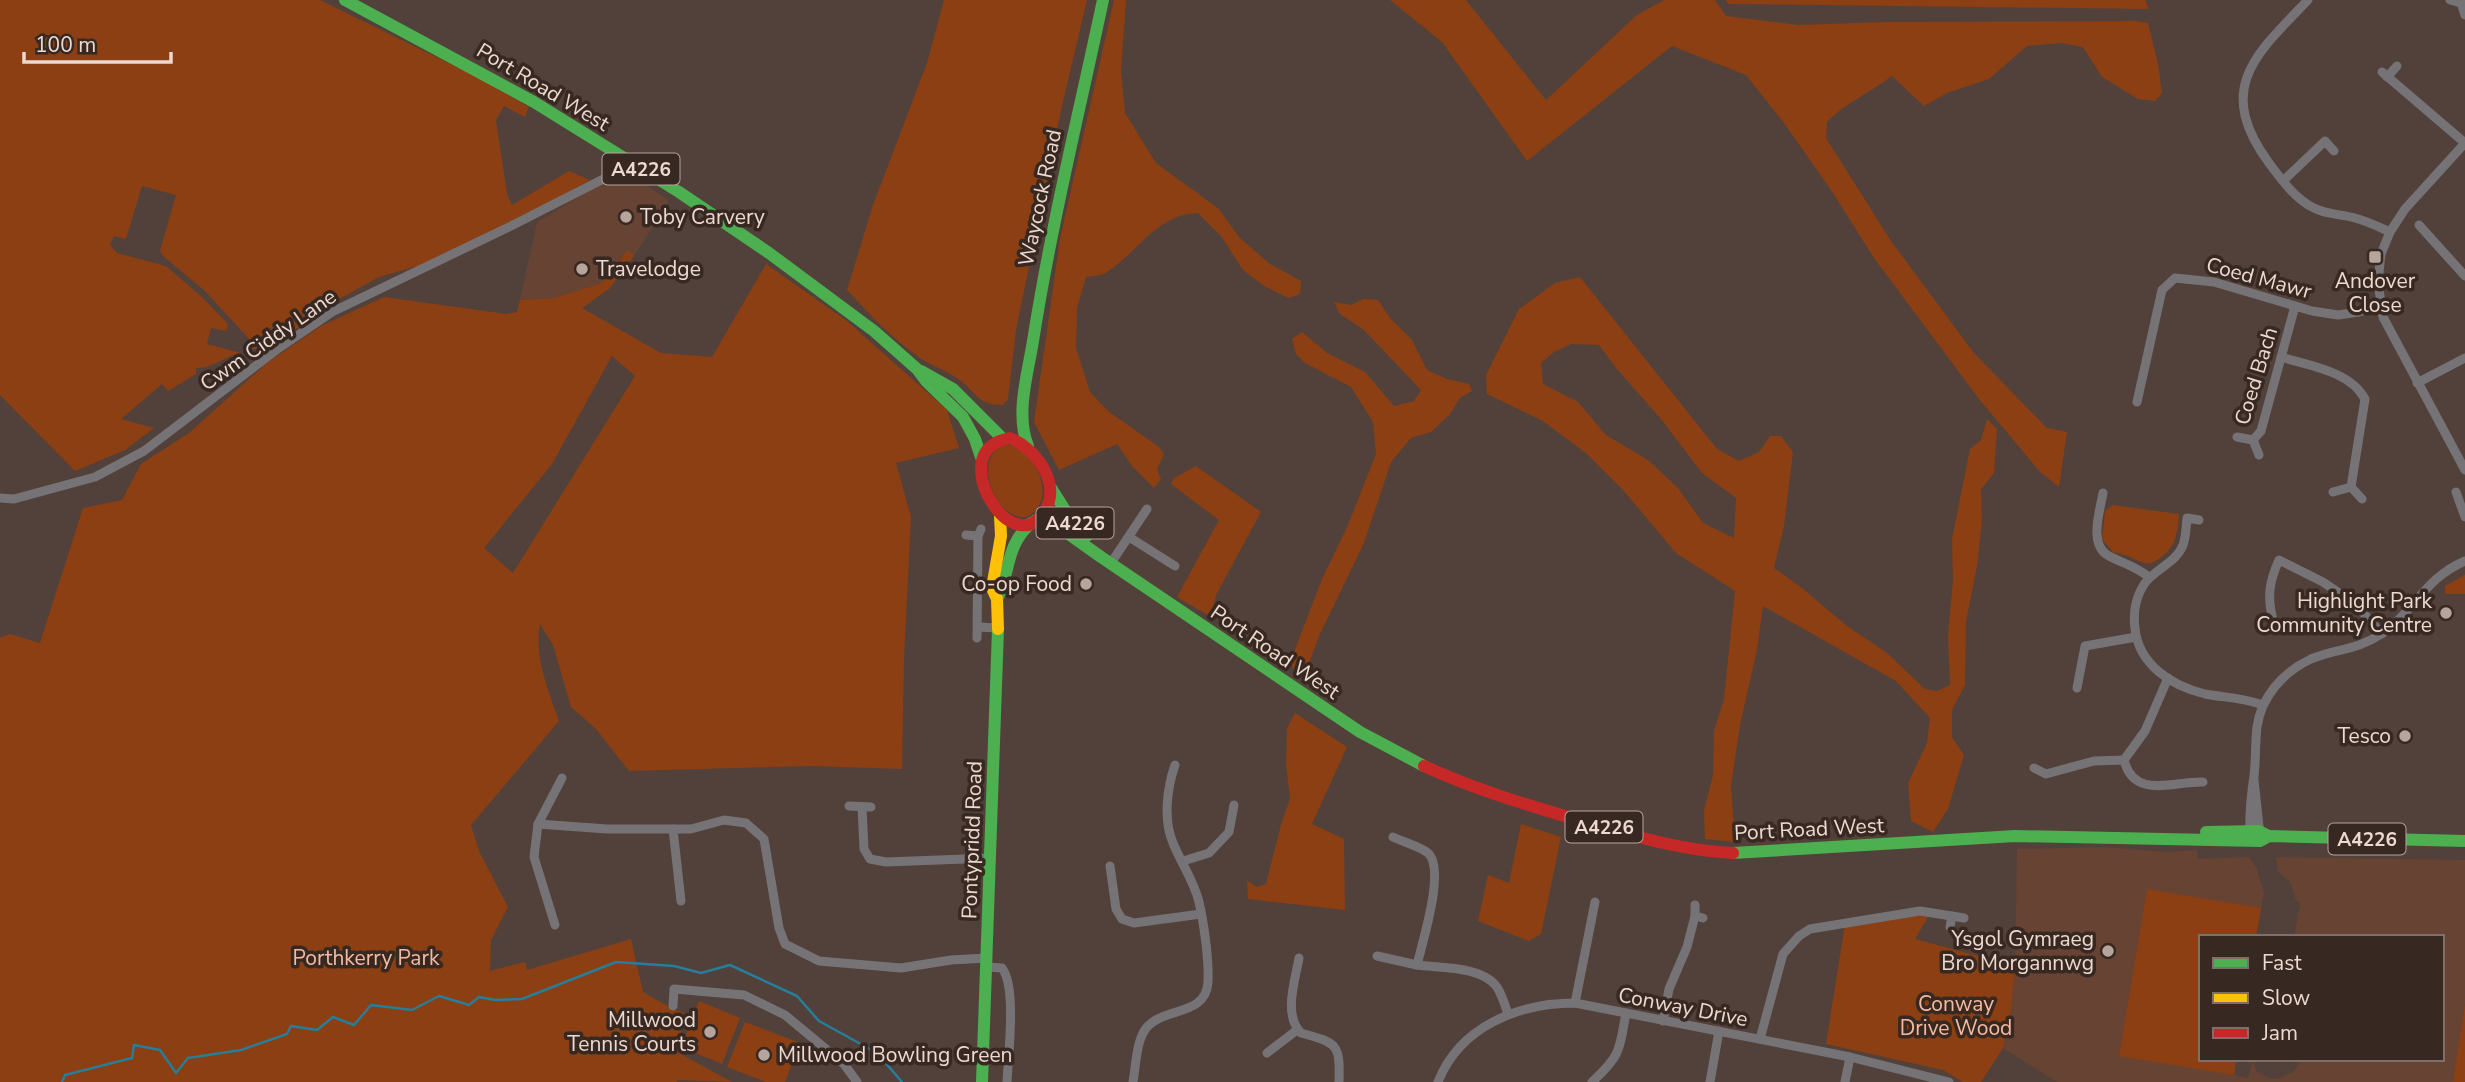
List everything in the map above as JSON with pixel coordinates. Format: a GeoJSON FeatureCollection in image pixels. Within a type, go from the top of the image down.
{"type":"FeatureCollection","features":[{"type":"Feature","properties":{"kind":"main road","name":"Port Road West"},"geometry":{"type":"LineString","coordinates":[[345,0],[534,102],[769,253],[874,331],[917,369],[968,425],[982,460]]}},
{"type":"Feature","properties":{"kind":"main road","name":"Waycock Road"},"geometry":{"type":"LineString","coordinates":[[1028,446],[1023,406],[1042,283],[1103,0]]}},
{"type":"Feature","properties":{"kind":"main road","name":"Port Road West"},"geometry":{"type":"LineString","coordinates":[[917,369],[953,389],[1004,438]]}},
{"type":"Feature","properties":{"kind":"main road","name":"Waycock Road"},"geometry":{"type":"LineString","coordinates":[[1004,438],[1023,406]]}},
{"type":"Feature","properties":{"kind":"main road"},"geometry":{"type":"LineString","coordinates":[[1004,438],[1015,439],[1028,446],[1040,461],[1047,478],[1049,500],[1045,511],[1034,522],[1020,525],[1011,523],[1000,516],[987,493],[982,475],[982,460],[989,447],[1004,438]]}},
{"type":"Feature","properties":{"kind":"main road","name":"Port Road West"},"geometry":{"type":"LineString","coordinates":[[1047,478],[1058,503],[1111,563]]}},
{"type":"Feature","properties":{"kind":"main road","name":"Pontypridd Road"},"geometry":{"type":"LineString","coordinates":[[982,1082],[998,628],[997,599],[992,588],[1001,536],[1000,516]]}},
{"type":"Feature","properties":{"kind":"main road","name":"Port Road West"},"geometry":{"type":"LineString","coordinates":[[1034,522],[1062,527],[1097,556],[1402,757],[1451,780],[1488,793],[1667,844],[1708,852],[1746,855],[2015,836],[2164,838],[2172,833],[2465,841]]}},
{"type":"Feature","properties":{"kind":"main road","name":"Pontypridd Road"},"geometry":{"type":"LineString","coordinates":[[997,599],[1004,589],[1012,545],[1017,535],[1034,522]]}},
{"type":"Feature","properties":{"kind":"street"},"geometry":{"type":"LineString","coordinates":[[2308,0],[2258,54],[2246,76],[2244,111],[2251,134],[2283,181],[2314,209],[2354,217],[2390,232]]}},
{"type":"Feature","properties":{"kind":"street"},"geometry":{"type":"LineString","coordinates":[[2450,0],[2462,1],[2465,15]]}},
{"type":"Feature","properties":{"kind":"street"},"geometry":{"type":"LineString","coordinates":[[2397,66],[2385,74],[2465,143],[2405,209],[2390,232],[2381,254],[2378,282],[2381,306],[2417,383],[2465,469]]}},
{"type":"Feature","properties":{"kind":"street"},"geometry":{"type":"LineString","coordinates":[[2283,181],[2325,141],[2334,151]]}},
{"type":"Feature","properties":{"kind":"street","name":"Cwm Ciddy Lane"},"geometry":{"type":"LineString","coordinates":[[0,498],[27,496],[95,477],[144,451],[279,348],[332,312],[544,210],[621,170],[629,161]]}},
{"type":"Feature","properties":{"kind":"street"},"geometry":{"type":"LineString","coordinates":[[2419,225],[2465,276]]}},
{"type":"Feature","properties":{"kind":"street","name":"Coed Mawr"},"geometry":{"type":"LineString","coordinates":[[2137,402],[2162,290],[2175,278],[2214,282],[2295,306],[2338,315],[2381,306]]}},
{"type":"Feature","properties":{"kind":"street","name":"Coed Bach"},"geometry":{"type":"LineString","coordinates":[[2237,437],[2253,440],[2261,431],[2295,306]]}},
{"type":"Feature","properties":{"kind":"street"},"geometry":{"type":"LineString","coordinates":[[2281,357],[2348,379],[2359,387],[2365,399],[2351,487]]}},
{"type":"Feature","properties":{"kind":"street"},"geometry":{"type":"LineString","coordinates":[[2417,383],[2465,358]]}},
{"type":"Feature","properties":{"kind":"street"},"geometry":{"type":"LineString","coordinates":[[2253,440],[2259,455]]}},
{"type":"Feature","properties":{"kind":"street"},"geometry":{"type":"LineString","coordinates":[[2333,492],[2351,487]]}},
{"type":"Feature","properties":{"kind":"street"},"geometry":{"type":"LineString","coordinates":[[2351,487],[2362,499]]}},
{"type":"Feature","properties":{"kind":"street"},"geometry":{"type":"LineString","coordinates":[[2456,492],[2465,517]]}},
{"type":"Feature","properties":{"kind":"street"},"geometry":{"type":"LineString","coordinates":[[2103,493],[2097,536],[2099,547],[2106,555],[2135,566],[2149,577]]}},
{"type":"Feature","properties":{"kind":"street"},"geometry":{"type":"LineString","coordinates":[[1111,563],[1147,509]]}},
{"type":"Feature","properties":{"kind":"street"},"geometry":{"type":"LineString","coordinates":[[2199,520],[2187,518],[2183,546],[2149,577],[2141,590],[2135,604],[2136,637],[2145,658],[2168,678],[2187,689],[2239,697],[2263,705]]}},
{"type":"Feature","properties":{"kind":"street"},"geometry":{"type":"LineString","coordinates":[[966,535],[980,532],[978,633],[998,628]]}},
{"type":"Feature","properties":{"kind":"street"},"geometry":{"type":"LineString","coordinates":[[1129,537],[1175,566]]}},
{"type":"Feature","properties":{"kind":"street"},"geometry":{"type":"LineString","coordinates":[[2273,620],[2268,594],[2279,560],[2323,582],[2355,604],[2382,634]]}},
{"type":"Feature","properties":{"kind":"street"},"geometry":{"type":"LineString","coordinates":[[2258,836],[2251,786],[2254,778],[2257,728],[2263,705],[2284,676],[2323,654],[2363,646],[2382,634],[2427,586],[2449,568],[2465,561]]}},
{"type":"Feature","properties":{"kind":"street"},"geometry":{"type":"LineString","coordinates":[[2077,688],[2085,646],[2136,637]]}},
{"type":"Feature","properties":{"kind":"street"},"geometry":{"type":"LineString","coordinates":[[2124,760],[2145,731],[2168,678]]}},
{"type":"Feature","properties":{"kind":"street"},"geometry":{"type":"LineString","coordinates":[[2034,768],[2046,774],[2094,761],[2124,760]]}},
{"type":"Feature","properties":{"kind":"street"},"geometry":{"type":"LineString","coordinates":[[2124,760],[2133,777],[2144,785],[2203,782]]}},
{"type":"Feature","properties":{"kind":"street"},"geometry":{"type":"LineString","coordinates":[[1133,1082],[1141,1037],[1147,1027],[1162,1016],[1195,1006],[1208,985],[1201,914],[1192,880],[1172,842],[1168,820],[1169,783],[1175,765]]}},
{"type":"Feature","properties":{"kind":"street"},"geometry":{"type":"LineString","coordinates":[[555,925],[534,857],[538,824],[562,778]]}},
{"type":"Feature","properties":{"kind":"street"},"geometry":{"type":"LineString","coordinates":[[1183,861],[1209,853],[1216,846],[1228,832],[1234,805]]}},
{"type":"Feature","properties":{"kind":"street"},"geometry":{"type":"LineString","coordinates":[[849,806],[866,807],[863,849],[870,859],[886,862],[991,858]]}},
{"type":"Feature","properties":{"kind":"street"},"geometry":{"type":"LineString","coordinates":[[538,824],[607,829],[691,829],[724,820],[746,822],[764,839],[779,928],[785,944],[819,961],[901,968],[951,960],[987,963],[1002,968],[1009,983],[1011,1015],[1007,1082]]}},
{"type":"Feature","properties":{"kind":"street"},"geometry":{"type":"LineString","coordinates":[[673,829],[681,901]]}},
{"type":"Feature","properties":{"kind":"street"},"geometry":{"type":"LineString","coordinates":[[1393,837],[1427,853],[1434,863],[1434,890],[1417,965]]}},
{"type":"Feature","properties":{"kind":"street"},"geometry":{"type":"LineString","coordinates":[[1110,866],[1116,909],[1122,919],[1134,923],[1201,914]]}},
{"type":"Feature","properties":{"kind":"street"},"geometry":{"type":"LineString","coordinates":[[1575,1003],[1595,902]]}},
{"type":"Feature","properties":{"kind":"street"},"geometry":{"type":"LineString","coordinates":[[1664,1021],[1669,989],[1699,917],[1695,905]]}},
{"type":"Feature","properties":{"kind":"street"},"geometry":{"type":"LineString","coordinates":[[1760,1040],[1783,954],[1799,936],[1810,929],[1920,911],[1964,918]]}},
{"type":"Feature","properties":{"kind":"street"},"geometry":{"type":"LineString","coordinates":[[1950,927],[1952,916]]}},
{"type":"Feature","properties":{"kind":"street"},"geometry":{"type":"LineString","coordinates":[[1377,956],[1470,972],[1488,978],[1499,989],[1508,1014]]}},
{"type":"Feature","properties":{"kind":"street"},"geometry":{"type":"LineString","coordinates":[[1299,958],[1291,1010],[1297,1030],[1335,1046],[1340,1056],[1339,1082]]}},
{"type":"Feature","properties":{"kind":"street"},"geometry":{"type":"LineString","coordinates":[[673,1006],[674,989],[744,995],[785,1015],[844,1064],[857,1082]]}},
{"type":"Feature","properties":{"kind":"street","name":"Conway Drive"},"geometry":{"type":"LineString","coordinates":[[1438,1082],[1456,1052],[1484,1026],[1508,1014],[1550,1003],[1575,1003],[1719,1031],[1850,1057],[1949,1082]]}},
{"type":"Feature","properties":{"kind":"street"},"geometry":{"type":"LineString","coordinates":[[1592,1082],[1618,1054],[1626,1013]]}},
{"type":"Feature","properties":{"kind":"street"},"geometry":{"type":"LineString","coordinates":[[1267,1052],[1297,1030]]}},
{"type":"Feature","properties":{"kind":"street"},"geometry":{"type":"LineString","coordinates":[[1710,1082],[1719,1031]]}},
{"type":"Feature","properties":{"kind":"street"},"geometry":{"type":"LineString","coordinates":[[1845,1082],[1850,1057]]}},
{"type":"Feature","properties":{"kind":"shaded area"},"geometry":{"type":"Polygon","coordinates":[[[627,172],[669,201],[634,256],[629,251],[602,283],[554,298],[520,300],[537,222],[612,177],[627,172]]]}},
{"type":"Feature","properties":{"kind":"shaded area","name":"Ysgol Gymraeg Bro Morgannwg"},"geometry":{"type":"Polygon","coordinates":[[[2101,847],[2168,852],[2198,850],[2197,859],[2249,857],[2257,869],[2264,893],[2256,935],[2199,935],[2199,1061],[2236,1061],[2234,1075],[2248,1078],[2253,1061],[2257,1072],[2278,1079],[2294,1071],[2302,1061],[2444,1061],[2444,935],[2294,935],[2300,903],[2296,900],[2290,881],[2278,871],[2276,857],[2465,860],[2465,1082],[2057,1082],[2003,1048],[2011,1012],[2015,966],[2017,849],[2101,847]]]}},
{"type":"Feature","properties":{"kind":"green space"},"geometry":{"type":"Polygon","coordinates":[[[0,0],[320,0],[475,76],[529,107],[525,117],[504,106],[496,120],[507,194],[512,205],[569,171],[590,180],[549,203],[421,265],[379,277],[325,307],[264,354],[260,349],[252,349],[249,339],[205,291],[163,256],[160,251],[176,195],[142,186],[126,239],[114,236],[110,245],[117,253],[166,266],[228,324],[226,331],[211,328],[207,344],[241,353],[196,368],[196,374],[168,391],[162,384],[121,419],[154,428],[125,450],[75,471],[0,395],[0,0]]]}},
{"type":"Feature","properties":{"kind":"green space"},"geometry":{"type":"Polygon","coordinates":[[[944,0],[1087,0],[1062,106],[1016,330],[1008,399],[1003,405],[987,403],[953,376],[920,358],[891,334],[847,290],[873,205],[927,63],[944,0]]]}},
{"type":"Feature","properties":{"kind":"green space"},"geometry":{"type":"Polygon","coordinates":[[[1114,0],[1126,0],[1121,71],[1125,113],[1156,163],[1219,209],[1239,237],[1270,264],[1301,281],[1300,294],[1289,298],[1264,286],[1243,270],[1221,236],[1198,213],[1171,220],[1149,235],[1107,272],[1086,277],[1077,308],[1076,348],[1090,392],[1108,411],[1159,447],[1164,454],[1157,469],[1161,479],[1154,488],[1132,466],[1117,444],[1059,470],[1034,422],[1060,239],[1114,0]]]}},
{"type":"Feature","properties":{"kind":"green space"},"geometry":{"type":"Polygon","coordinates":[[[1390,0],[1466,0],[1546,100],[1637,15],[1664,0],[1715,0],[1726,16],[1798,25],[1886,22],[2148,23],[2162,93],[2155,101],[2138,99],[2102,77],[2083,47],[2061,43],[2027,46],[1989,79],[1947,93],[1924,106],[1892,76],[1827,122],[1826,138],[1891,241],[1974,353],[2047,428],[2067,432],[2059,487],[2040,472],[1979,399],[1874,258],[1833,193],[1784,123],[1746,75],[1672,46],[1527,161],[1442,42],[1390,0]]]}},
{"type":"Feature","properties":{"kind":"green space"},"geometry":{"type":"Polygon","coordinates":[[[1726,0],[2145,0],[2149,9],[1728,4],[1726,0]]]}},
{"type":"Feature","properties":{"kind":"green space","name":"Porthkerry Park"},"geometry":{"type":"Polygon","coordinates":[[[628,250],[634,256],[609,289],[582,308],[661,353],[712,357],[766,264],[847,321],[947,410],[959,448],[896,463],[911,517],[902,769],[811,766],[629,771],[596,729],[571,707],[553,645],[540,624],[540,662],[559,721],[471,825],[479,851],[508,907],[491,940],[490,971],[525,962],[527,970],[631,939],[643,992],[686,1014],[675,1051],[732,1082],[0,1082],[0,638],[10,634],[40,643],[83,508],[122,500],[141,464],[189,433],[267,363],[321,326],[384,297],[507,314],[517,312],[520,300],[554,298],[602,283],[628,250]],[[612,356],[552,464],[484,548],[513,573],[635,376],[612,356]]]}},
{"type":"Feature","properties":{"kind":"green space"},"geometry":{"type":"Polygon","coordinates":[[[1580,277],[1717,449],[1739,461],[1759,452],[1770,436],[1781,436],[1793,452],[1784,526],[1774,568],[1847,626],[1887,653],[1925,689],[1937,691],[1950,685],[1948,636],[1953,580],[1952,539],[1970,449],[1981,440],[1987,419],[1997,429],[1994,473],[1981,489],[1982,520],[1977,566],[1966,622],[1965,685],[1952,710],[1952,737],[1964,755],[1948,809],[1933,832],[1911,821],[1908,783],[1927,743],[1930,718],[1896,681],[1763,606],[1731,786],[1735,842],[1705,839],[1704,810],[1713,775],[1714,731],[1724,699],[1735,591],[1676,553],[1623,490],[1587,454],[1543,421],[1487,394],[1486,375],[1519,309],[1555,283],[1580,277]],[[1571,344],[1554,352],[1541,363],[1543,384],[1578,402],[1606,435],[1648,460],[1678,488],[1703,523],[1734,538],[1736,498],[1702,473],[1599,345],[1571,344]]]}},
{"type":"Feature","properties":{"kind":"green space"},"geometry":{"type":"Polygon","coordinates":[[[1363,299],[1378,300],[1390,318],[1412,340],[1427,370],[1447,379],[1469,384],[1472,391],[1460,398],[1450,414],[1431,432],[1411,438],[1391,462],[1364,543],[1320,634],[1307,668],[1293,669],[1291,660],[1322,579],[1348,525],[1376,454],[1373,422],[1351,387],[1305,363],[1296,354],[1292,339],[1302,332],[1327,353],[1365,372],[1394,406],[1414,401],[1421,390],[1364,330],[1340,314],[1334,302],[1351,305],[1363,299]]]}},
{"type":"Feature","properties":{"kind":"green space"},"geometry":{"type":"Polygon","coordinates":[[[1005,445],[1026,455],[1040,476],[1041,500],[1036,510],[1026,517],[1017,516],[1000,504],[990,484],[988,474],[992,455],[1005,445]]]}},
{"type":"Feature","properties":{"kind":"green space"},"geometry":{"type":"Polygon","coordinates":[[[1196,466],[1261,512],[1216,595],[1211,617],[1177,597],[1219,520],[1171,484],[1174,478],[1196,466]]]}},
{"type":"Feature","properties":{"kind":"green space"},"geometry":{"type":"Polygon","coordinates":[[[2113,505],[2179,514],[2177,533],[2170,549],[2149,563],[2114,553],[2102,539],[2105,511],[2113,505]]]}},
{"type":"Feature","properties":{"kind":"green space"},"geometry":{"type":"Polygon","coordinates":[[[2465,575],[2465,594],[2445,594],[2445,586],[2465,575]]]}},
{"type":"Feature","properties":{"kind":"green space"},"geometry":{"type":"Polygon","coordinates":[[[1295,713],[1347,747],[1312,824],[1344,839],[1345,910],[1248,899],[1247,880],[1256,887],[1266,884],[1290,799],[1286,764],[1287,728],[1295,713]]]}},
{"type":"Feature","properties":{"kind":"green space"},"geometry":{"type":"Polygon","coordinates":[[[1521,824],[1561,837],[1541,934],[1529,941],[1478,921],[1488,875],[1509,883],[1521,824]]]}},
{"type":"Feature","properties":{"kind":"green space"},"geometry":{"type":"Polygon","coordinates":[[[2147,889],[2261,908],[2256,935],[2199,935],[2199,1061],[2236,1061],[2234,1075],[2119,1056],[2147,889]]]}},
{"type":"Feature","properties":{"kind":"green space","name":"Conway Drive Wood"},"geometry":{"type":"Polygon","coordinates":[[[1929,915],[1915,939],[2015,966],[2011,1012],[2003,1048],[1981,1082],[1963,1082],[1943,1070],[1826,1044],[1845,924],[1929,915]]]}},
{"type":"Feature","properties":{"kind":"green space","name":"Millwood Tennis Courts"},"geometry":{"type":"Polygon","coordinates":[[[699,1001],[740,1018],[722,1064],[681,1047],[699,1001]]]}},
{"type":"Feature","properties":{"kind":"green space"},"geometry":{"type":"Polygon","coordinates":[[[2465,1004],[2465,1082],[2453,1082],[2465,1004]]]}},
{"type":"Feature","properties":{"kind":"green space","name":"Millwood Bowling Green"},"geometry":{"type":"Polygon","coordinates":[[[745,1022],[800,1043],[785,1082],[766,1082],[727,1067],[745,1022]]]}},
{"type":"Feature","properties":{"kind":"waterway"},"geometry":{"type":"LineString","coordinates":[[62,1082],[65,1075],[132,1058],[134,1045],[160,1050],[176,1073],[188,1058],[241,1050],[287,1034],[291,1026],[317,1030],[333,1017],[354,1025],[371,1005],[412,1010],[439,996],[469,1005],[479,997],[495,1000],[522,999],[616,962],[674,966],[701,973],[730,965],[797,996],[819,1021],[877,1053],[902,1082]]}},
{"type":"Feature","properties":{"kind":"traffic: fast"},"geometry":{"type":"LineString","coordinates":[[345,0],[534,102],[679,192],[769,253],[874,331],[917,369],[963,417],[982,460]]}},
{"type":"Feature","properties":{"kind":"traffic: fast"},"geometry":{"type":"LineString","coordinates":[[1028,446],[1023,421],[1026,380],[1057,212],[1103,0]]}},
{"type":"Feature","properties":{"kind":"traffic: fast"},"geometry":{"type":"LineString","coordinates":[[921,371],[953,389],[1002,438]]}},
{"type":"Feature","properties":{"kind":"traffic: fast"},"geometry":{"type":"LineString","coordinates":[[1051,488],[1070,518],[1087,536]]}},
{"type":"Feature","properties":{"kind":"traffic: fast"},"geometry":{"type":"LineString","coordinates":[[1036,520],[1059,527],[1360,732],[1424,766]]}},
{"type":"Feature","properties":{"kind":"traffic: fast"},"geometry":{"type":"LineString","coordinates":[[997,599],[1017,541],[1031,523]]}},
{"type":"Feature","properties":{"kind":"traffic: fast"},"geometry":{"type":"LineString","coordinates":[[982,1082],[998,629]]}},
{"type":"Feature","properties":{"kind":"traffic: fast"},"geometry":{"type":"LineString","coordinates":[[2206,832],[2259,831],[2269,836]]}},
{"type":"Feature","properties":{"kind":"traffic: fast"},"geometry":{"type":"LineString","coordinates":[[1733,853],[2015,836],[2260,841],[2269,836],[2465,841]]}},
{"type":"Feature","properties":{"kind":"traffic: slow"},"geometry":{"type":"LineString","coordinates":[[998,629],[997,599],[992,588],[1001,536],[1000,516]]}},
{"type":"Feature","properties":{"kind":"traffic: jam"},"geometry":{"type":"LineString","coordinates":[[1009,438],[1037,458],[1048,479],[1049,501],[1044,512],[1032,524],[1018,525],[1005,517],[993,505],[985,488],[981,471],[984,456],[994,444],[1009,438]]}},
{"type":"Feature","properties":{"kind":"traffic: jam"},"geometry":{"type":"LineString","coordinates":[[1424,766],[1506,798],[1609,829],[1679,846],[1733,853]]}},
{"type":"Feature","properties":{"kind":"place","name":"Toby Carvery"},"geometry":{"type":"Point","coordinates":[626,217]}},
{"type":"Feature","properties":{"kind":"place","name":"Andover Close"},"geometry":{"type":"Point","coordinates":[2375,257]}},
{"type":"Feature","properties":{"kind":"place","name":"Travelodge"},"geometry":{"type":"Point","coordinates":[582,269]}},
{"type":"Feature","properties":{"kind":"place","name":"Co-op Food"},"geometry":{"type":"Point","coordinates":[1086,584]}},
{"type":"Feature","properties":{"kind":"place","name":"Highlight Park Community Centre"},"geometry":{"type":"Point","coordinates":[2446,613]}},
{"type":"Feature","properties":{"kind":"place","name":"Tesco"},"geometry":{"type":"Point","coordinates":[2405,736]}},
{"type":"Feature","properties":{"kind":"place","name":"Ysgol Gymraeg Bro Morgannwg"},"geometry":{"type":"Point","coordinates":[2108,951]}},
{"type":"Feature","properties":{"kind":"place","name":"Millwood Tennis Courts"},"geometry":{"type":"Point","coordinates":[710,1032]}},
{"type":"Feature","properties":{"kind":"place","name":"Millwood Bowling Green"},"geometry":{"type":"Point","coordinates":[764,1055]}}]}
